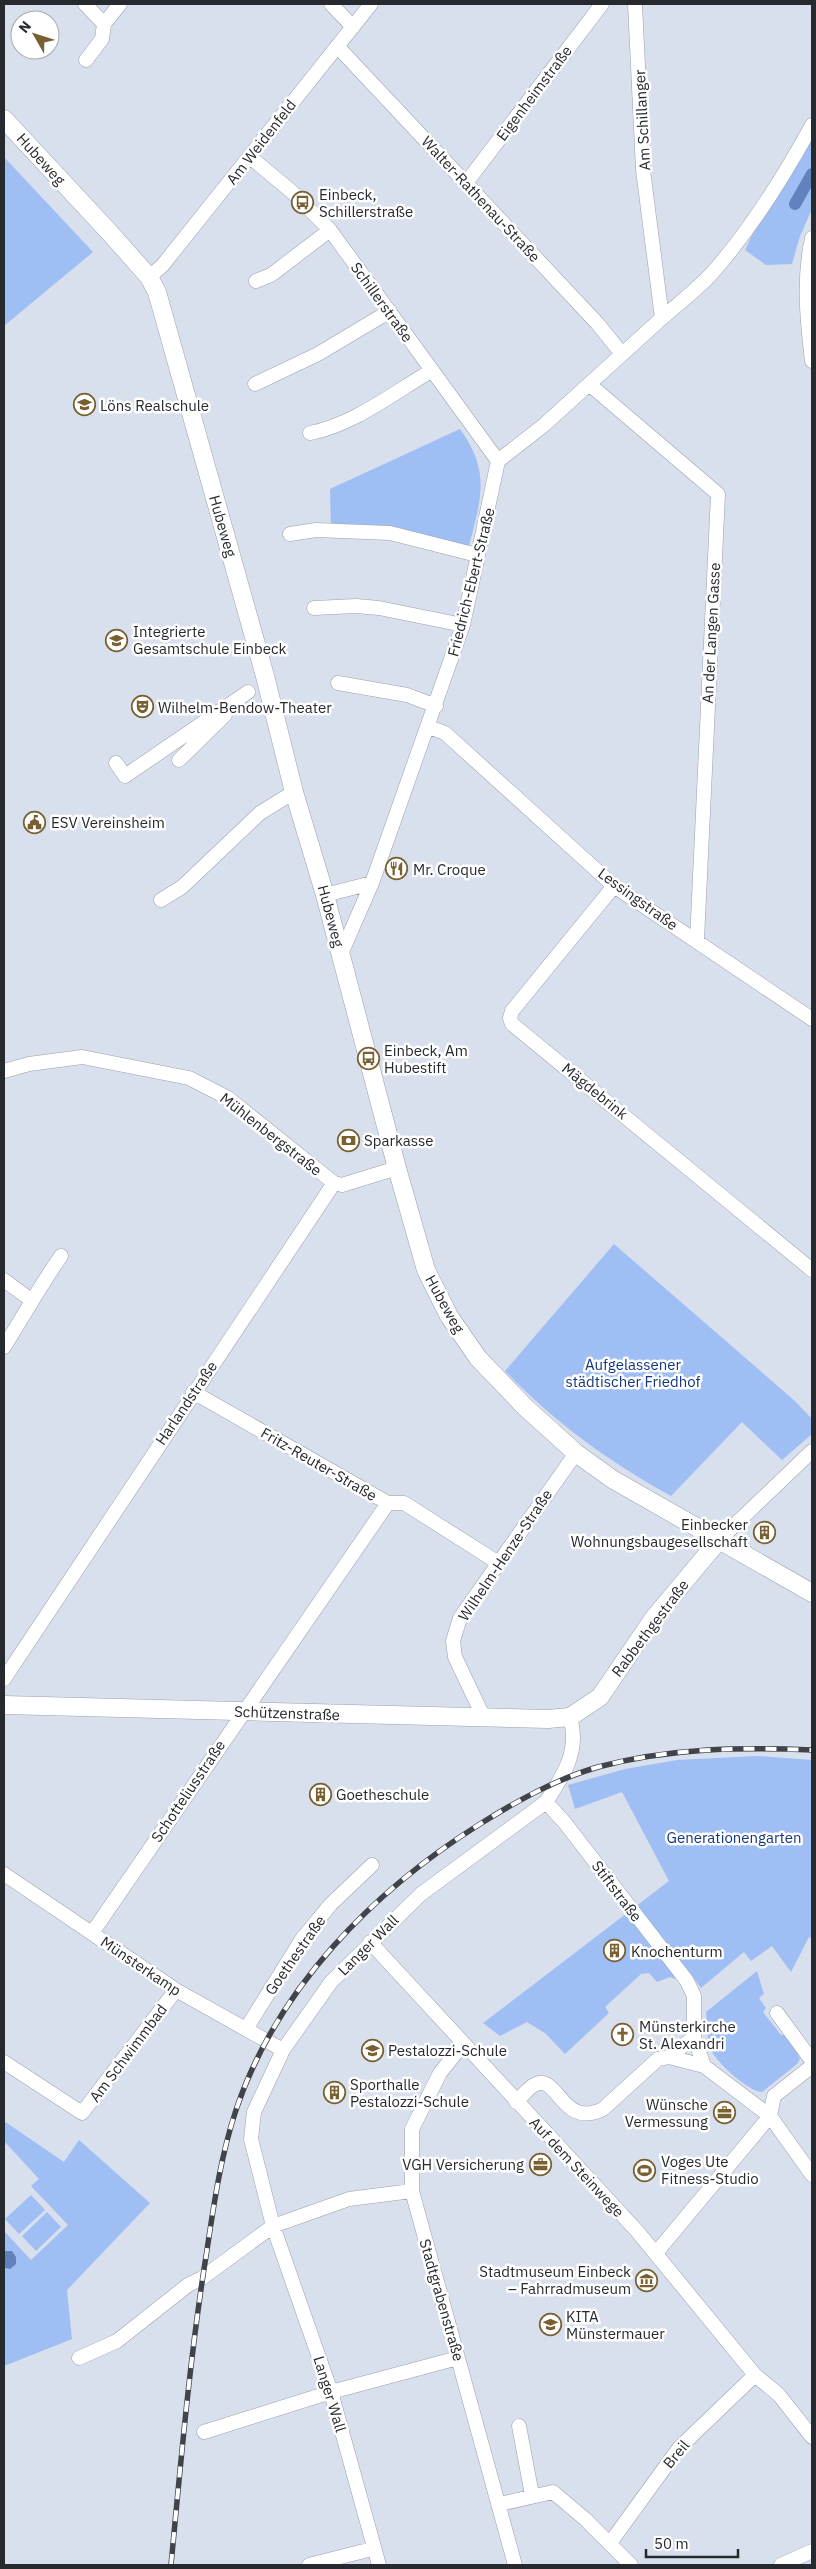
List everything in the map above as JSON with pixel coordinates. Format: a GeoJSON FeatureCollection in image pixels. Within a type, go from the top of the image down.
{"type":"FeatureCollection","features":[{"type":"Feature","properties":{"kind":"street"},"geometry":{"type":"LineString","coordinates":[[85,4],[104,24]]}},
{"type":"Feature","properties":{"kind":"street"},"geometry":{"type":"LineString","coordinates":[[86,60],[102,39],[104,24],[120,4]]}},
{"type":"Feature","properties":{"kind":"street"},"geometry":{"type":"LineString","coordinates":[[331,4],[353,27]]}},
{"type":"Feature","properties":{"kind":"street","name":"Am Weidenfeld"},"geometry":{"type":"LineString","coordinates":[[150,277],[162,266],[371,4]]}},
{"type":"Feature","properties":{"kind":"street","name":"Eigenheimstraße"},"geometry":{"type":"LineString","coordinates":[[466,183],[602,4]]}},
{"type":"Feature","properties":{"kind":"street","name":"Am Schillanger"},"geometry":{"type":"LineString","coordinates":[[635,4],[641,91],[643,170],[662,318]]}},
{"type":"Feature","properties":{"kind":"street","name":"Walter-Rathenau-Straße"},"geometry":{"type":"LineString","coordinates":[[338,46],[597,323],[622,354]]}},
{"type":"Feature","properties":{"kind":"street","name":"Hubeweg"},"geometry":{"type":"LineString","coordinates":[[4,119],[150,277],[157,292],[265,676],[294,792],[330,894],[341,954],[397,1168],[426,1270],[449,1316],[478,1358],[526,1408],[576,1452],[612,1479],[812,1593]]}},
{"type":"Feature","properties":{"kind":"street"},"geometry":{"type":"LineString","coordinates":[[498,461],[589,384],[713,272],[766,201],[812,125]]}},
{"type":"Feature","properties":{"kind":"street","name":"Schillerstraße"},"geometry":{"type":"LineString","coordinates":[[250,156],[291,190],[330,230],[498,461]]}},
{"type":"Feature","properties":{"kind":"street"},"geometry":{"type":"LineString","coordinates":[[256,281],[271,275],[330,230]]}},
{"type":"Feature","properties":{"kind":"street"},"geometry":{"type":"LineString","coordinates":[[812,238],[807,260],[806,300],[812,361]]}},
{"type":"Feature","properties":{"kind":"street"},"geometry":{"type":"LineString","coordinates":[[255,384],[318,354],[390,311]]}},
{"type":"Feature","properties":{"kind":"street"},"geometry":{"type":"LineString","coordinates":[[310,433],[324,431],[356,415],[431,371]]}},
{"type":"Feature","properties":{"kind":"street","name":"An der Langen Gasse"},"geometry":{"type":"LineString","coordinates":[[589,384],[718,494],[698,940]]}},
{"type":"Feature","properties":{"kind":"street","name":"Friedrich-Ebert-Straße"},"geometry":{"type":"LineString","coordinates":[[341,954],[372,883],[429,726],[463,625],[498,461]]}},
{"type":"Feature","properties":{"kind":"street"},"geometry":{"type":"LineString","coordinates":[[290,534],[316,530],[390,533],[477,555]]}},
{"type":"Feature","properties":{"kind":"street"},"geometry":{"type":"LineString","coordinates":[[314,608],[356,606],[379,608],[463,625]]}},
{"type":"Feature","properties":{"kind":"street"},"geometry":{"type":"LineString","coordinates":[[116,762],[124,776],[192,738],[265,676]]}},
{"type":"Feature","properties":{"kind":"street"},"geometry":{"type":"LineString","coordinates":[[338,683],[407,695],[436,706]]}},
{"type":"Feature","properties":{"kind":"street","name":"Lessingstraße"},"geometry":{"type":"LineString","coordinates":[[429,726],[445,733],[614,886],[698,940],[812,1019]]}},
{"type":"Feature","properties":{"kind":"street"},"geometry":{"type":"LineString","coordinates":[[178,760],[192,738]]}},
{"type":"Feature","properties":{"kind":"street"},"geometry":{"type":"LineString","coordinates":[[161,900],[182,888],[260,813],[294,792]]}},
{"type":"Feature","properties":{"kind":"street"},"geometry":{"type":"LineString","coordinates":[[330,894],[372,883]]}},
{"type":"Feature","properties":{"kind":"street","name":"Mägdebrink"},"geometry":{"type":"LineString","coordinates":[[614,886],[512,1011],[510,1018],[512,1024],[812,1270]]}},
{"type":"Feature","properties":{"kind":"street","name":"Mühlenbergstraße"},"geometry":{"type":"LineString","coordinates":[[4,1071],[30,1064],[82,1056],[189,1078],[228,1098],[334,1183]]}},
{"type":"Feature","properties":{"kind":"street"},"geometry":{"type":"LineString","coordinates":[[334,1183],[342,1185],[397,1168]]}},
{"type":"Feature","properties":{"kind":"street","name":"Harlandstraße"},"geometry":{"type":"LineString","coordinates":[[4,1679],[192,1392],[334,1183]]}},
{"type":"Feature","properties":{"kind":"street"},"geometry":{"type":"LineString","coordinates":[[4,1347],[27,1311],[31,1300],[60,1256]]}},
{"type":"Feature","properties":{"kind":"street"},"geometry":{"type":"LineString","coordinates":[[4,1280],[31,1300]]}},
{"type":"Feature","properties":{"kind":"street","name":"Fritz-Reuter-Straße"},"geometry":{"type":"LineString","coordinates":[[192,1392],[388,1503],[404,1503],[497,1562]]}},
{"type":"Feature","properties":{"kind":"street","name":"Rabbethgestraße"},"geometry":{"type":"LineString","coordinates":[[570,1717],[600,1697],[654,1619],[719,1540],[812,1451]]}},
{"type":"Feature","properties":{"kind":"street","name":"Wilhelm-Henze-Straße"},"geometry":{"type":"LineString","coordinates":[[484,1718],[455,1657],[453,1641],[460,1618],[497,1562],[576,1452]]}},
{"type":"Feature","properties":{"kind":"street","name":"Schotteliusstraße"},"geometry":{"type":"LineString","coordinates":[[92,1933],[242,1712],[388,1503]]}},
{"type":"Feature","properties":{"kind":"street","name":"Schützenstraße"},"geometry":{"type":"LineString","coordinates":[[4,1705],[484,1718],[548,1719],[570,1717]]}},
{"type":"Feature","properties":{"kind":"street","name":"Langer Wall"},"geometry":{"type":"LineString","coordinates":[[379,2565],[372,2548],[331,2392],[273,2226],[251,2139],[254,2112],[284,2050],[331,1982],[421,1894],[546,1802],[559,1781],[573,1749],[575,1732],[570,1717]]}},
{"type":"Feature","properties":{"kind":"street","name":"Stiftstraße"},"geometry":{"type":"LineString","coordinates":[[546,1802],[565,1823],[687,1981],[694,1996],[694,2037],[704,2066]]}},
{"type":"Feature","properties":{"kind":"street","name":"Goethestraße"},"geometry":{"type":"LineString","coordinates":[[246,2029],[302,1939],[331,1904],[372,1865]]}},
{"type":"Feature","properties":{"kind":"street","name":"Münsterkamp"},"geometry":{"type":"LineString","coordinates":[[4,1874],[176,1990],[284,2050]]}},
{"type":"Feature","properties":{"kind":"street","name":"Auf dem Steinwege"},"geometry":{"type":"LineString","coordinates":[[370,1942],[656,2253],[755,2375],[779,2396],[812,2437]]}},
{"type":"Feature","properties":{"kind":"street","name":"Am Schwimmbad"},"geometry":{"type":"LineString","coordinates":[[4,2062],[82,2113],[176,1990]]}},
{"type":"Feature","properties":{"kind":"street"},"geometry":{"type":"LineString","coordinates":[[776,2013],[812,2061]]}},
{"type":"Feature","properties":{"kind":"street"},"geometry":{"type":"LineString","coordinates":[[668,2057],[694,2037]]}},
{"type":"Feature","properties":{"kind":"street","name":"Stadtgrabenstraße"},"geometry":{"type":"LineString","coordinates":[[463,2044],[440,2073],[412,2129],[412,2191],[500,2504],[515,2565]]}},
{"type":"Feature","properties":{"kind":"street"},"geometry":{"type":"LineString","coordinates":[[516,2102],[534,2085],[542,2083],[549,2086],[572,2110],[581,2115],[593,2115],[614,2100],[658,2058],[668,2057],[704,2066],[770,2116],[812,2175]]}},
{"type":"Feature","properties":{"kind":"street"},"geometry":{"type":"LineString","coordinates":[[656,2253],[770,2116],[774,2096],[812,2066]]}},
{"type":"Feature","properties":{"kind":"street"},"geometry":{"type":"LineString","coordinates":[[79,2358],[116,2341],[188,2285],[202,2278],[273,2226],[349,2199],[412,2191]]}},
{"type":"Feature","properties":{"kind":"street"},"geometry":{"type":"LineString","coordinates":[[204,2432],[331,2392],[458,2358]]}},
{"type":"Feature","properties":{"kind":"street","name":"Breil"},"geometry":{"type":"LineString","coordinates":[[610,2544],[679,2448],[755,2375]]}},
{"type":"Feature","properties":{"kind":"street"},"geometry":{"type":"LineString","coordinates":[[520,2426],[532,2495]]}},
{"type":"Feature","properties":{"kind":"street"},"geometry":{"type":"LineString","coordinates":[[500,2504],[532,2495],[553,2492],[631,2565]]}},
{"type":"Feature","properties":{"kind":"street"},"geometry":{"type":"LineString","coordinates":[[309,2565],[372,2548]]}},
{"type":"Feature","properties":{"kind":"street"},"geometry":{"type":"LineString","coordinates":[[781,2565],[812,2551]]}},
{"type":"Feature","properties":{"kind":"green space"},"geometry":{"type":"Polygon","coordinates":[[[812,132],[812,209],[800,236],[792,264],[766,265],[745,250],[759,221],[812,132]]]}},
{"type":"Feature","properties":{"kind":"green space"},"geometry":{"type":"Polygon","coordinates":[[[4,157],[93,252],[4,326],[4,157]]]}},
{"type":"Feature","properties":{"kind":"green space"},"geometry":{"type":"Polygon","coordinates":[[[460,429],[470,444],[480,472],[480,499],[469,546],[396,527],[331,527],[330,489],[460,429]]]}},
{"type":"Feature","properties":{"kind":"green space","name":"Aufgelassener städtischer Friedhof"},"geometry":{"type":"Polygon","coordinates":[[[614,1244],[795,1401],[812,1419],[812,1434],[782,1460],[742,1422],[671,1496],[583,1440],[524,1390],[505,1371],[614,1244]]]}},
{"type":"Feature","properties":{"kind":"green space","name":"Generationengarten"},"geometry":{"type":"Polygon","coordinates":[[[757,1756],[812,1760],[812,1939],[809,1937],[791,1972],[772,1946],[751,1961],[744,1952],[701,1988],[684,1965],[675,1979],[670,1977],[657,1982],[649,1973],[641,1974],[605,2007],[609,2013],[565,2054],[546,2034],[527,2022],[500,2036],[483,2023],[669,1881],[622,1792],[575,1809],[568,1785],[625,1769],[677,1760],[757,1756]]]}},
{"type":"Feature","properties":{"kind":"green space"},"geometry":{"type":"Polygon","coordinates":[[[757,1971],[764,1994],[759,1998],[766,2008],[763,2012],[781,2035],[788,2035],[800,2059],[797,2064],[762,2092],[749,2087],[732,2074],[713,2053],[708,2038],[706,2012],[757,1971]]]}},
{"type":"Feature","properties":{"kind":"green space"},"geometry":{"type":"Polygon","coordinates":[[[4,2121],[64,2162],[79,2140],[150,2203],[67,2290],[72,2339],[4,2366],[4,2268],[10,2269],[12,2251],[4,2251],[4,2231],[31,2260],[68,2225],[31,2186],[39,2179],[4,2141],[4,2121]]]}},
{"type":"Feature","properties":{"kind":"green space"},"geometry":{"type":"Polygon","coordinates":[[[31,2195],[45,2210],[19,2234],[5,2219],[31,2195]]]}},
{"type":"Feature","properties":{"kind":"green space"},"geometry":{"type":"Polygon","coordinates":[[[47,2212],[61,2227],[36,2251],[22,2236],[47,2212]]]}},
{"type":"Feature","properties":{"kind":"shaded area"},"geometry":{"type":"Polygon","coordinates":[[[4,2251],[12,2251],[16,2257],[16,2264],[10,2269],[4,2268],[4,2251]]]}},
{"type":"Feature","properties":{"kind":"waterway"},"geometry":{"type":"LineString","coordinates":[[795,204],[812,174]]}},
{"type":"Feature","properties":{"kind":"railway"},"geometry":{"type":"LineString","coordinates":[[171,2565],[186,2408],[201,2289],[222,2162],[236,2110],[254,2065],[276,2023],[303,1984],[333,1946],[402,1880],[480,1824],[552,1784],[598,1767],[678,1752],[731,1749],[812,1750]]}},
{"type":"Feature","properties":{"kind":"place","name":"Einbeck, Schillerstraße"},"geometry":{"type":"Point","coordinates":[303,203]}},
{"type":"Feature","properties":{"kind":"place","name":"Löns Realschule"},"geometry":{"type":"Point","coordinates":[84,405]}},
{"type":"Feature","properties":{"kind":"place","name":"Integrierte Gesamtschule Einbeck"},"geometry":{"type":"Point","coordinates":[117,640]}},
{"type":"Feature","properties":{"kind":"place","name":"Wilhelm-Bendow-Theater"},"geometry":{"type":"Point","coordinates":[142,707]}},
{"type":"Feature","properties":{"kind":"place","name":"ESV Vereinsheim"},"geometry":{"type":"Point","coordinates":[35,822]}},
{"type":"Feature","properties":{"kind":"place","name":"Mr. Croque"},"geometry":{"type":"Point","coordinates":[397,869]}},
{"type":"Feature","properties":{"kind":"place","name":"Einbeck, Am Hubestift"},"geometry":{"type":"Point","coordinates":[368,1059]}},
{"type":"Feature","properties":{"kind":"place","name":"Sparkasse"},"geometry":{"type":"Point","coordinates":[348,1140]}},
{"type":"Feature","properties":{"kind":"place","name":"Einbecker Wohnungsbaugesellschaft"},"geometry":{"type":"Point","coordinates":[764,1533]}},
{"type":"Feature","properties":{"kind":"place","name":"Goetheschule"},"geometry":{"type":"Point","coordinates":[320,1794]}},
{"type":"Feature","properties":{"kind":"place","name":"Knochenturm"},"geometry":{"type":"Point","coordinates":[615,1951]}},
{"type":"Feature","properties":{"kind":"place","name":"Münsterkirche St. Alexandri"},"geometry":{"type":"Point","coordinates":[623,2035]}},
{"type":"Feature","properties":{"kind":"place","name":"Pestalozzi-Schule"},"geometry":{"type":"Point","coordinates":[372,2050]}},
{"type":"Feature","properties":{"kind":"place","name":"Sporthalle Pestalozzi-Schule"},"geometry":{"type":"Point","coordinates":[334,2093]}},
{"type":"Feature","properties":{"kind":"place","name":"Wünsche Vermessung"},"geometry":{"type":"Point","coordinates":[724,2113]}},
{"type":"Feature","properties":{"kind":"place","name":"VGH Versicherung"},"geometry":{"type":"Point","coordinates":[540,2164]}},
{"type":"Feature","properties":{"kind":"place","name":"Voges Ute Fitness-Studio"},"geometry":{"type":"Point","coordinates":[645,2170]}},
{"type":"Feature","properties":{"kind":"place","name":"Stadtmuseum Einbeck – Fahrradmuseum"},"geometry":{"type":"Point","coordinates":[647,2280]}},
{"type":"Feature","properties":{"kind":"place","name":"KITA Münstermauer"},"geometry":{"type":"Point","coordinates":[550,2325]}}]}
